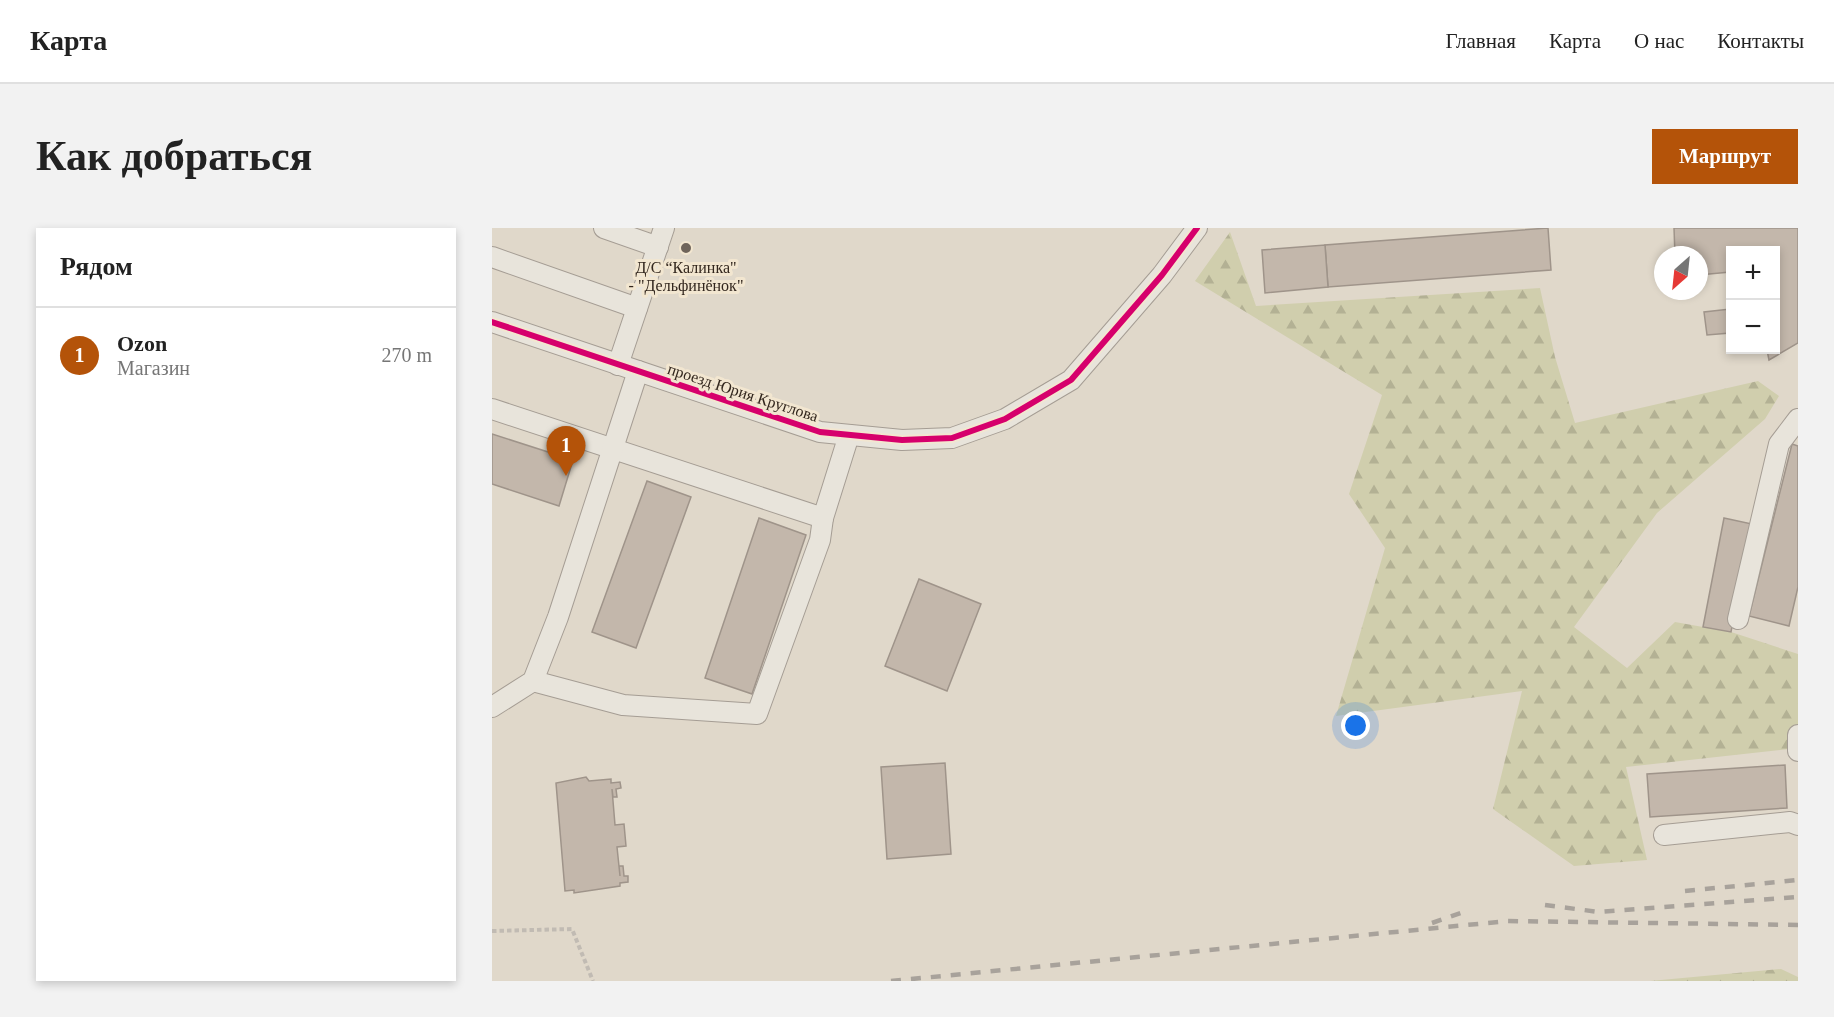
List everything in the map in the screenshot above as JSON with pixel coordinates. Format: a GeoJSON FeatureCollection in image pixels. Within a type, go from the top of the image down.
{"type":"FeatureCollection","features":[{"type":"Feature","properties":{"kind":"street"},"geometry":{"type":"LineString","coordinates":[[604,228],[661,237],[618,364]]}},
{"type":"Feature","properties":{"kind":"street","name":"проезд Юрия Круглова"},"geometry":{"type":"LineString","coordinates":[[492,322],[820,432],[902,440],[952,438],[1005,419],[1071,380],[1162,275],[1197,228]]}},
{"type":"Feature","properties":{"kind":"street"},"geometry":{"type":"LineString","coordinates":[[492,257],[637,308]]}},
{"type":"Feature","properties":{"kind":"street"},"geometry":{"type":"LineString","coordinates":[[492,707],[533,681],[558,617],[615,450],[638,371]]}},
{"type":"Feature","properties":{"kind":"street"},"geometry":{"type":"LineString","coordinates":[[492,409],[823,518]]}},
{"type":"Feature","properties":{"kind":"street"},"geometry":{"type":"LineString","coordinates":[[1738,619],[1779,444],[1798,419]]}},
{"type":"Feature","properties":{"kind":"street"},"geometry":{"type":"LineString","coordinates":[[533,681],[623,705],[756,714],[820,540],[823,518],[849,435]]}},
{"type":"Feature","properties":{"kind":"street"},"geometry":{"type":"LineString","coordinates":[[1798,735],[1796,738],[1798,751]]}},
{"type":"Feature","properties":{"kind":"street"},"geometry":{"type":"LineString","coordinates":[[1664,835],[1790,822],[1798,825]]}},
{"type":"Feature","properties":{"kind":"path"},"geometry":{"type":"LineString","coordinates":[[492,931],[572,929],[593,981]]}},
{"type":"Feature","properties":{"kind":"green space"},"geometry":{"type":"Polygon","coordinates":[[[1230,232],[1256,306],[1540,288],[1555,357],[1575,423],[1758,381],[1779,396],[1765,419],[1657,513],[1574,627],[1627,668],[1675,622],[1731,632],[1798,654],[1798,748],[1626,767],[1647,860],[1574,866],[1493,809],[1522,691],[1336,716],[1385,548],[1349,494],[1382,395],[1195,281],[1230,232]]]}},
{"type":"Feature","properties":{"kind":"green space"},"geometry":{"type":"Polygon","coordinates":[[[1781,969],[1798,977],[1798,981],[1650,981],[1781,969]]]}},
{"type":"Feature","properties":{"kind":"building"},"geometry":{"type":"Polygon","coordinates":[[[1548,228],[1551,270],[1328,287],[1325,245],[1548,228]]]}},
{"type":"Feature","properties":{"kind":"building"},"geometry":{"type":"Polygon","coordinates":[[[1674,228],[1798,228],[1798,343],[1780,354],[1780,246],[1726,246],[1726,272],[1708,274],[1708,246],[1675,246],[1674,228]]]}},
{"type":"Feature","properties":{"kind":"building"},"geometry":{"type":"Polygon","coordinates":[[[1325,245],[1328,287],[1265,293],[1262,250],[1325,245]]]}},
{"type":"Feature","properties":{"kind":"building"},"geometry":{"type":"Polygon","coordinates":[[[1726,309],[1726,333],[1707,335],[1704,312],[1726,309]]]}},
{"type":"Feature","properties":{"kind":"building"},"geometry":{"type":"Polygon","coordinates":[[[1768,354],[1779,354],[1769,360],[1768,354]]]}},
{"type":"Feature","properties":{"kind":"building"},"geometry":{"type":"Polygon","coordinates":[[[492,434],[573,460],[559,506],[492,484],[492,434]]]}},
{"type":"Feature","properties":{"kind":"building"},"geometry":{"type":"Polygon","coordinates":[[[1792,444],[1798,446],[1798,587],[1789,626],[1749,616],[1792,444]]]}},
{"type":"Feature","properties":{"kind":"building"},"geometry":{"type":"Polygon","coordinates":[[[647,481],[691,497],[636,648],[592,632],[647,481]]]}},
{"type":"Feature","properties":{"kind":"building"},"geometry":{"type":"Polygon","coordinates":[[[759,518],[806,535],[752,694],[705,678],[759,518]]]}},
{"type":"Feature","properties":{"kind":"building"},"geometry":{"type":"Polygon","coordinates":[[[1724,518],[1752,524],[1731,632],[1703,627],[1724,518]]]}},
{"type":"Feature","properties":{"kind":"building"},"geometry":{"type":"Polygon","coordinates":[[[919,579],[981,604],[947,691],[885,666],[919,579]]]}},
{"type":"Feature","properties":{"kind":"building"},"geometry":{"type":"Polygon","coordinates":[[[945,763],[951,854],[887,859],[881,767],[945,763]]]}},
{"type":"Feature","properties":{"kind":"building"},"geometry":{"type":"Polygon","coordinates":[[[1785,765],[1787,808],[1650,817],[1647,774],[1785,765]]]}},
{"type":"Feature","properties":{"kind":"building"},"geometry":{"type":"Polygon","coordinates":[[[586,777],[589,781],[611,779],[611,783],[620,782],[621,788],[616,789],[617,797],[613,797],[612,789],[615,825],[624,824],[626,846],[617,847],[620,876],[619,866],[623,866],[624,876],[628,876],[628,882],[620,883],[620,886],[574,893],[574,890],[565,891],[556,783],[586,777]]]}},
{"type":"Feature","properties":{"kind":"railway"},"geometry":{"type":"LineString","coordinates":[[1685,891],[1798,880]]}},
{"type":"Feature","properties":{"kind":"railway"},"geometry":{"type":"LineString","coordinates":[[1545,905],[1599,912],[1798,897]]}},
{"type":"Feature","properties":{"kind":"railway"},"geometry":{"type":"LineString","coordinates":[[1432,923],[1461,913]]}},
{"type":"Feature","properties":{"kind":"railway"},"geometry":{"type":"LineString","coordinates":[[891,981],[1508,921],[1798,925]]}},
{"type":"Feature","properties":{"kind":"cycle path"},"geometry":{"type":"LineString","coordinates":[[492,322],[820,432],[902,440],[952,438],[1005,419],[1071,380],[1162,275],[1197,228]]}},
{"type":"Feature","properties":{"kind":"place","name":"Д/С “Калинка\" - \"Дельфинёнок\""},"geometry":{"type":"Point","coordinates":[686,248]}},
{"type":"Feature","properties":{"kind":"place","name":"Ozon"},"geometry":{"type":"Point","coordinates":[566,476]}}]}
